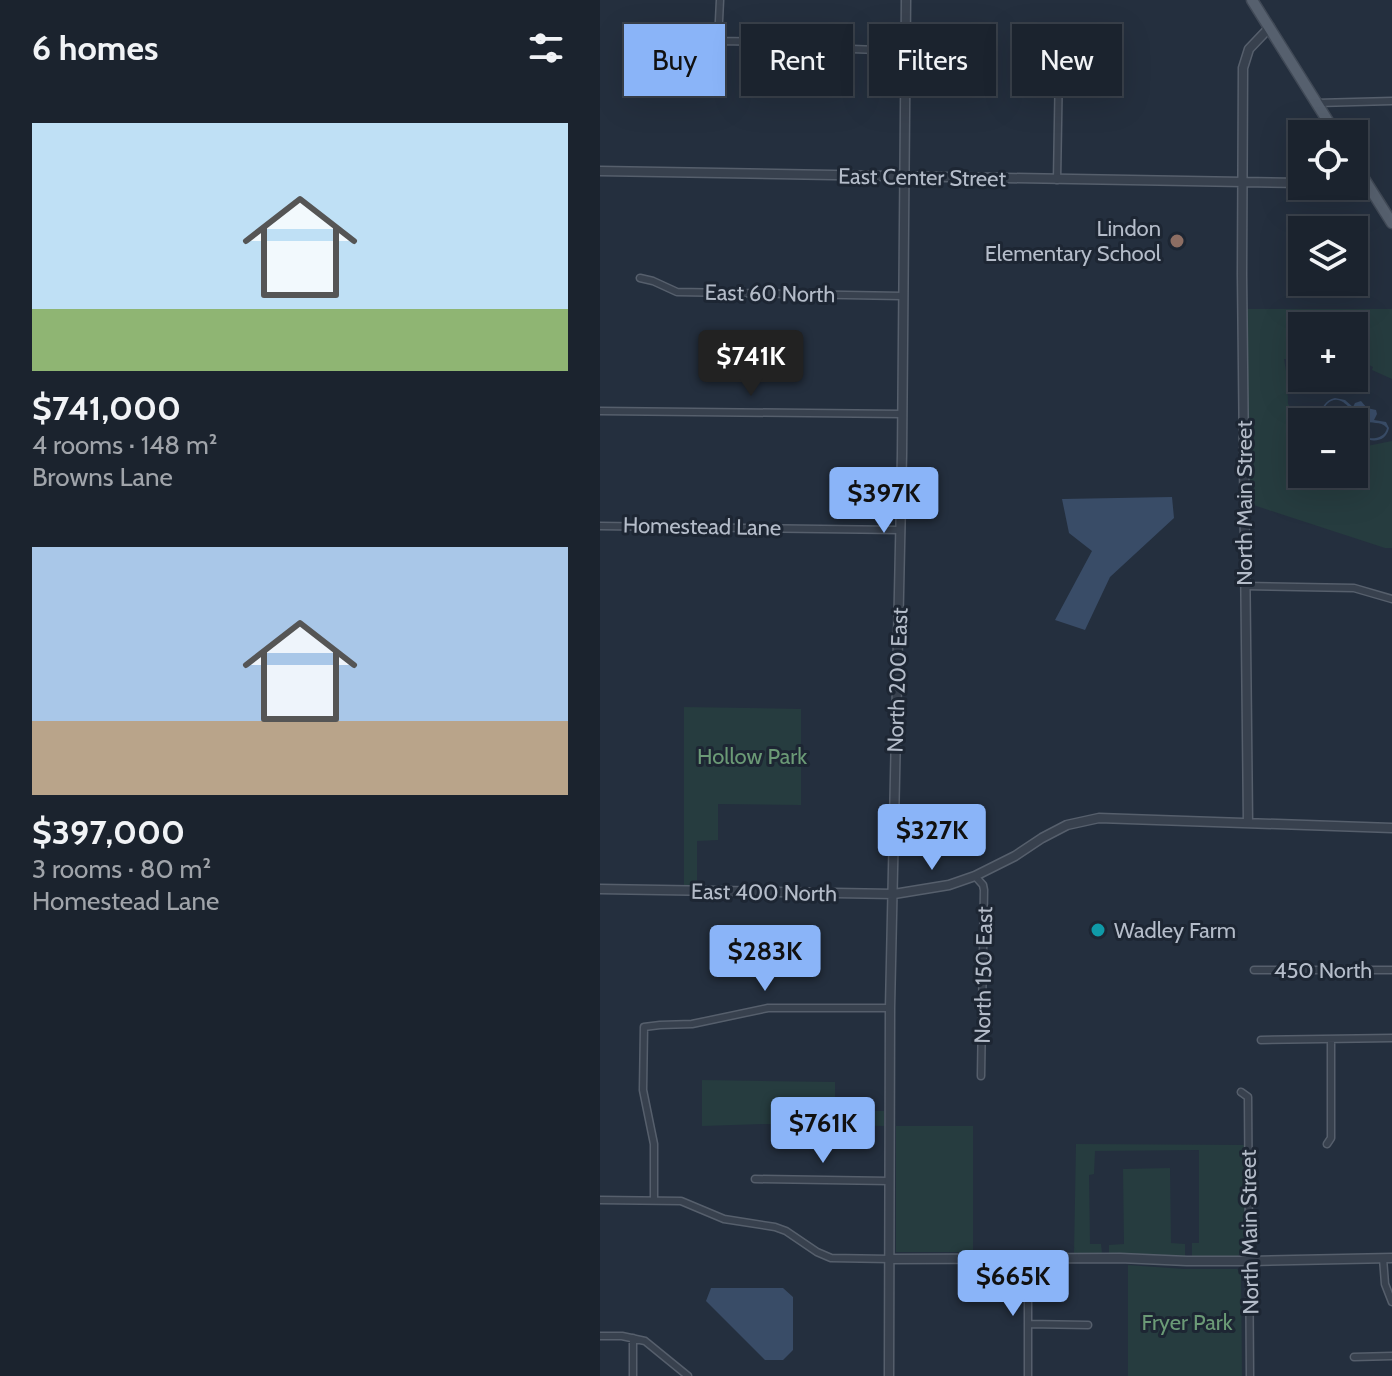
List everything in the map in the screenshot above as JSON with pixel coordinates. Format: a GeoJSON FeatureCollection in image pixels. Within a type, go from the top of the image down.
{"type":"FeatureCollection","features":[{"type":"Feature","properties":{"kind":"main road"},"geometry":{"type":"LineString","coordinates":[[1252,0],[1327,120]]}},
{"type":"Feature","properties":{"kind":"main road"},"geometry":{"type":"LineString","coordinates":[[1368,186],[1392,223]]}},
{"type":"Feature","properties":{"kind":"street"},"geometry":{"type":"LineString","coordinates":[[719,24],[720,0]]}},
{"type":"Feature","properties":{"kind":"street","name":"North 200 East"},"geometry":{"type":"LineString","coordinates":[[906,0],[906,24]]}},
{"type":"Feature","properties":{"kind":"street","name":"North Main Street"},"geometry":{"type":"LineString","coordinates":[[1248,823],[1243,68],[1249,49],[1270,27]]}},
{"type":"Feature","properties":{"kind":"street"},"geometry":{"type":"LineString","coordinates":[[725,41],[786,42],[869,50]]}},
{"type":"Feature","properties":{"kind":"street","name":"North 200 East"},"geometry":{"type":"LineString","coordinates":[[889,1376],[890,1008],[905,96]]}},
{"type":"Feature","properties":{"kind":"street"},"geometry":{"type":"LineString","coordinates":[[1057,180],[1058,96]]}},
{"type":"Feature","properties":{"kind":"street"},"geometry":{"type":"LineString","coordinates":[[1317,103],[1392,101]]}},
{"type":"Feature","properties":{"kind":"street","name":"East Center Street"},"geometry":{"type":"LineString","coordinates":[[600,171],[1288,183]]}},
{"type":"Feature","properties":{"kind":"street","name":"East 60 North"},"geometry":{"type":"LineString","coordinates":[[640,278],[677,292],[902,296]]}},
{"type":"Feature","properties":{"kind":"street"},"geometry":{"type":"LineString","coordinates":[[600,411],[902,414]]}},
{"type":"Feature","properties":{"kind":"street","name":"Homestead Lane"},"geometry":{"type":"LineString","coordinates":[[600,526],[900,530]]}},
{"type":"Feature","properties":{"kind":"street"},"geometry":{"type":"LineString","coordinates":[[1245,586],[1354,588],[1392,599]]}},
{"type":"Feature","properties":{"kind":"street","name":"East 400 North"},"geometry":{"type":"LineString","coordinates":[[600,889],[894,894],[949,885],[975,876],[1067,825],[1099,818],[1392,828]]}},
{"type":"Feature","properties":{"kind":"street","name":"North 150 East"},"geometry":{"type":"LineString","coordinates":[[975,876],[984,890],[981,1076]]}},
{"type":"Feature","properties":{"kind":"street","name":"450 North"},"geometry":{"type":"LineString","coordinates":[[1254,970],[1392,970]]}},
{"type":"Feature","properties":{"kind":"street"},"geometry":{"type":"LineString","coordinates":[[654,1200],[654,1144],[643,1090],[644,1027],[692,1024],[768,1008],[890,1008]]}},
{"type":"Feature","properties":{"kind":"street"},"geometry":{"type":"LineString","coordinates":[[1261,1040],[1392,1038]]}},
{"type":"Feature","properties":{"kind":"street"},"geometry":{"type":"LineString","coordinates":[[1327,1144],[1331,1138],[1331,1039]]}},
{"type":"Feature","properties":{"kind":"street","name":"North Main Street"},"geometry":{"type":"LineString","coordinates":[[1241,1092],[1248,1097],[1250,1376]]}},
{"type":"Feature","properties":{"kind":"street"},"geometry":{"type":"LineString","coordinates":[[755,1179],[890,1181]]}},
{"type":"Feature","properties":{"kind":"street"},"geometry":{"type":"LineString","coordinates":[[600,1200],[681,1201],[724,1219],[786,1231],[831,1258],[1120,1258],[1187,1261],[1388,1258],[1385,1284],[1392,1302]]}},
{"type":"Feature","properties":{"kind":"street"},"geometry":{"type":"LineString","coordinates":[[1028,1259],[1028,1376]]}},
{"type":"Feature","properties":{"kind":"street"},"geometry":{"type":"LineString","coordinates":[[1028,1324],[1088,1325]]}},
{"type":"Feature","properties":{"kind":"street"},"geometry":{"type":"LineString","coordinates":[[600,1336],[645,1341],[688,1376]]}},
{"type":"Feature","properties":{"kind":"street"},"geometry":{"type":"LineString","coordinates":[[633,1338],[633,1376]]}},
{"type":"Feature","properties":{"kind":"street"},"geometry":{"type":"LineString","coordinates":[[1354,1357],[1392,1356]]}},
{"type":"Feature","properties":{"kind":"green space"},"geometry":{"type":"Polygon","coordinates":[[[1243,309],[1392,309],[1392,379],[1372,370],[1373,367],[1368,365],[1368,312],[1288,312],[1288,359],[1284,359],[1291,408],[1288,408],[1288,488],[1368,488],[1368,446],[1392,441],[1392,548],[1244,502],[1243,309]]]}},
{"type":"Feature","properties":{"kind":"green space","name":"Hollow Park"},"geometry":{"type":"Polygon","coordinates":[[[684,707],[801,709],[801,805],[718,804],[718,840],[697,841],[697,885],[684,885],[684,707]]]}},
{"type":"Feature","properties":{"kind":"green space"},"geometry":{"type":"Polygon","coordinates":[[[702,1080],[835,1082],[835,1111],[884,1111],[884,1126],[702,1126],[702,1080]]]}},
{"type":"Feature","properties":{"kind":"green space"},"geometry":{"type":"Polygon","coordinates":[[[896,1126],[973,1126],[973,1252],[896,1252],[896,1126]]]}},
{"type":"Feature","properties":{"kind":"green space"},"geometry":{"type":"Polygon","coordinates":[[[1076,1144],[1245,1145],[1247,1251],[1242,1251],[1238,1256],[1192,1257],[1192,1243],[1199,1243],[1199,1150],[1095,1151],[1094,1174],[1089,1175],[1090,1244],[1101,1244],[1102,1253],[1074,1253],[1076,1144]]]}},
{"type":"Feature","properties":{"kind":"green space"},"geometry":{"type":"Polygon","coordinates":[[[1170,1168],[1171,1243],[1185,1244],[1185,1257],[1109,1253],[1109,1245],[1124,1244],[1123,1169],[1170,1168]]]}},
{"type":"Feature","properties":{"kind":"green space","name":"Fryer Park"},"geometry":{"type":"Polygon","coordinates":[[[1128,1265],[1237,1269],[1241,1273],[1242,1376],[1128,1376],[1128,1265]]]}},
{"type":"Feature","properties":{"kind":"water"},"geometry":{"type":"Polygon","coordinates":[[[1335,398],[1345,400],[1353,407],[1361,401],[1367,408],[1349,408],[1332,400],[1323,408],[1329,401],[1335,398]]]}},
{"type":"Feature","properties":{"kind":"water"},"geometry":{"type":"Polygon","coordinates":[[[1368,408],[1376,410],[1374,420],[1386,422],[1389,428],[1384,438],[1368,439],[1381,436],[1387,428],[1370,422],[1368,408]]]}},
{"type":"Feature","properties":{"kind":"water"},"geometry":{"type":"Polygon","coordinates":[[[1172,497],[1174,518],[1110,577],[1085,630],[1055,620],[1092,551],[1069,533],[1062,499],[1172,497]]]}},
{"type":"Feature","properties":{"kind":"water"},"geometry":{"type":"Polygon","coordinates":[[[711,1288],[783,1288],[793,1297],[793,1350],[783,1360],[765,1360],[706,1301],[711,1288]]]}},
{"type":"Feature","properties":{"kind":"place","name":"Lindon Elementary School"},"geometry":{"type":"Point","coordinates":[1177,241]}},
{"type":"Feature","properties":{"kind":"place","name":"Wadley Farm"},"geometry":{"type":"Point","coordinates":[1098,930]}}]}
